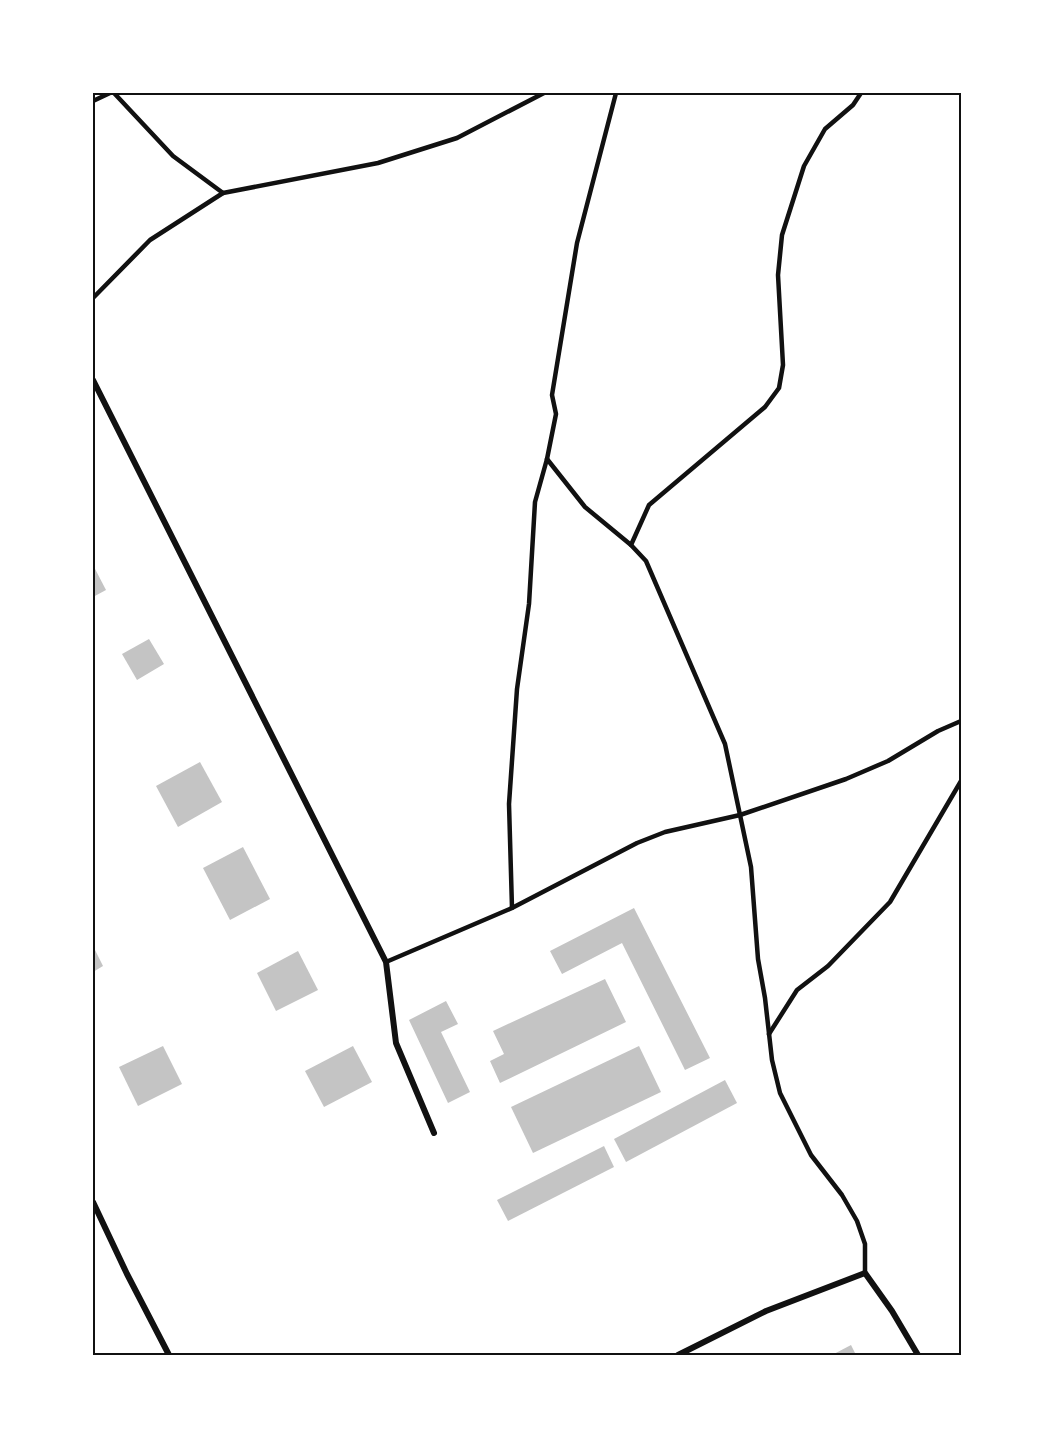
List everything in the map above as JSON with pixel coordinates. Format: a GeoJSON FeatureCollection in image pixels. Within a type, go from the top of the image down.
{"type":"FeatureCollection","features":[{"type":"Feature","properties":{"kind":"street"},"geometry":{"type":"LineString","coordinates":[[93,380],[386,962],[396,1043],[434,1133]]}},
{"type":"Feature","properties":{"kind":"street"},"geometry":{"type":"LineString","coordinates":[[93,1202],[95,1215],[169,1355]]}},
{"type":"Feature","properties":{"kind":"street"},"geometry":{"type":"LineString","coordinates":[[678,1355],[766,1311],[865,1273],[892,1311],[918,1355]]}},
{"type":"Feature","properties":{"kind":"lane"},"geometry":{"type":"LineString","coordinates":[[93,101],[112,93],[173,156],[223,193]]}},
{"type":"Feature","properties":{"kind":"lane"},"geometry":{"type":"LineString","coordinates":[[93,298],[150,240],[223,193],[378,163],[457,138],[544,93]]}},
{"type":"Feature","properties":{"kind":"lane"},"geometry":{"type":"LineString","coordinates":[[512,908],[509,804],[517,689],[529,604],[535,502],[556,414],[552,395],[577,243],[616,93]]}},
{"type":"Feature","properties":{"kind":"lane"},"geometry":{"type":"LineString","coordinates":[[631,545],[649,505],[736,434],[765,407],[779,388],[783,365],[778,275],[782,235],[804,166],[825,129],[852,105],[861,93]]}},
{"type":"Feature","properties":{"kind":"lane"},"geometry":{"type":"LineString","coordinates":[[547,459],[585,507],[631,545],[646,561],[725,744],[751,867],[758,959],[778,1082],[788,1109],[811,1155],[842,1195],[857,1221],[865,1244],[865,1273]]}},
{"type":"Feature","properties":{"kind":"lane"},"geometry":{"type":"LineString","coordinates":[[386,962],[512,908],[637,843],[665,832],[740,815],[846,779],[888,761],[938,730],[961,721]]}},
{"type":"Feature","properties":{"kind":"lane"},"geometry":{"type":"LineString","coordinates":[[769,1034],[797,990],[828,966],[890,902],[946,803],[961,781]]}},
{"type":"Feature","properties":{"kind":"building"},"geometry":{"type":"Polygon","coordinates":[[[93,565],[106,590],[93,597],[93,565]]]}},
{"type":"Feature","properties":{"kind":"building"},"geometry":{"type":"Polygon","coordinates":[[[149,639],[164,664],[137,680],[122,654],[149,639]]]}},
{"type":"Feature","properties":{"kind":"building"},"geometry":{"type":"Polygon","coordinates":[[[200,762],[222,802],[178,827],[156,786],[200,762]]]}},
{"type":"Feature","properties":{"kind":"building"},"geometry":{"type":"Polygon","coordinates":[[[243,847],[270,899],[230,920],[203,868],[243,847]]]}},
{"type":"Feature","properties":{"kind":"building"},"geometry":{"type":"Polygon","coordinates":[[[634,908],[710,1058],[685,1070],[622,943],[562,974],[550,951],[634,908]]]}},
{"type":"Feature","properties":{"kind":"building"},"geometry":{"type":"Polygon","coordinates":[[[93,946],[103,966],[93,972],[93,946]]]}},
{"type":"Feature","properties":{"kind":"building"},"geometry":{"type":"Polygon","coordinates":[[[298,951],[318,990],[276,1011],[257,973],[298,951]]]}},
{"type":"Feature","properties":{"kind":"building"},"geometry":{"type":"Polygon","coordinates":[[[605,979],[626,1022],[500,1083],[490,1061],[504,1054],[493,1031],[605,979]]]}},
{"type":"Feature","properties":{"kind":"building"},"geometry":{"type":"Polygon","coordinates":[[[446,1001],[458,1024],[441,1032],[470,1092],[448,1103],[409,1020],[446,1001]]]}},
{"type":"Feature","properties":{"kind":"building"},"geometry":{"type":"Polygon","coordinates":[[[163,1046],[182,1084],[138,1106],[119,1067],[163,1046]]]}},
{"type":"Feature","properties":{"kind":"building"},"geometry":{"type":"Polygon","coordinates":[[[353,1046],[372,1082],[324,1107],[305,1071],[353,1046]]]}},
{"type":"Feature","properties":{"kind":"building"},"geometry":{"type":"Polygon","coordinates":[[[639,1046],[661,1092],[533,1153],[511,1107],[639,1046]]]}},
{"type":"Feature","properties":{"kind":"building"},"geometry":{"type":"Polygon","coordinates":[[[725,1080],[737,1103],[626,1162],[614,1139],[725,1080]]]}},
{"type":"Feature","properties":{"kind":"building"},"geometry":{"type":"Polygon","coordinates":[[[604,1146],[614,1167],[508,1221],[497,1200],[604,1146]]]}},
{"type":"Feature","properties":{"kind":"building"},"geometry":{"type":"Polygon","coordinates":[[[851,1345],[856,1355],[832,1355],[851,1345]]]}}]}
